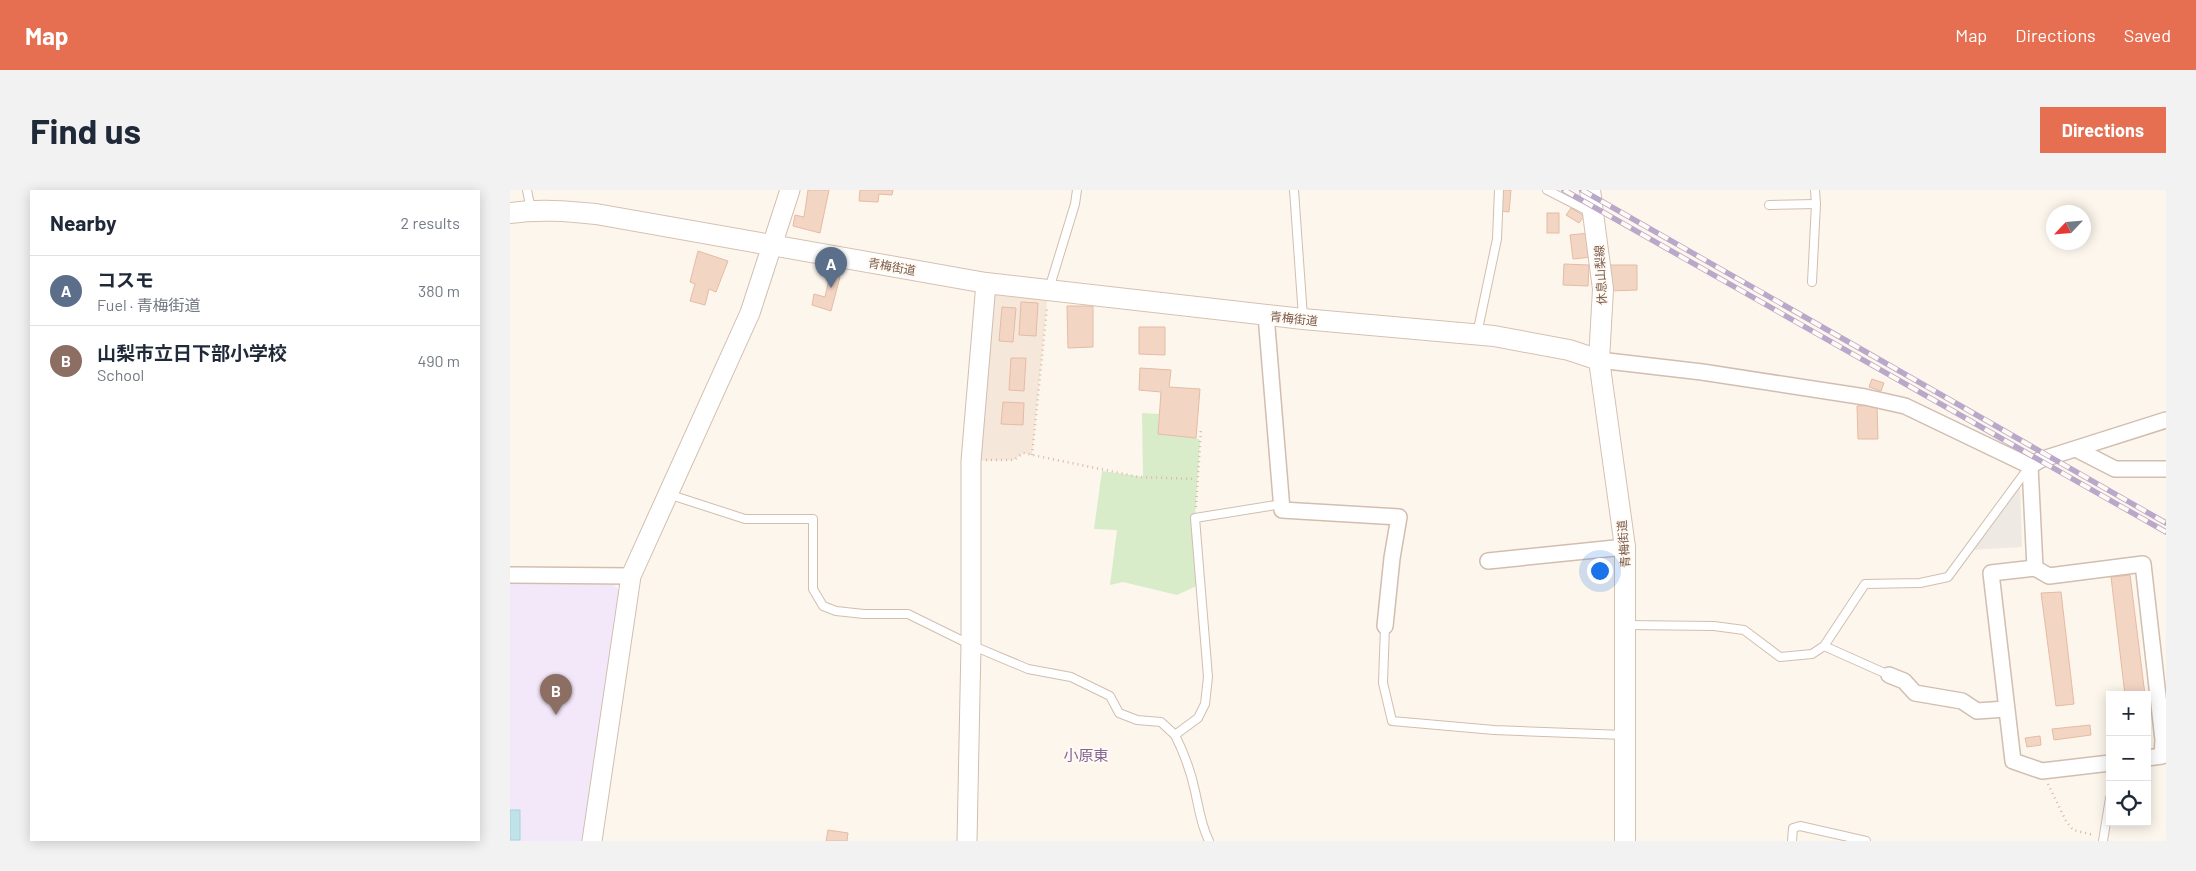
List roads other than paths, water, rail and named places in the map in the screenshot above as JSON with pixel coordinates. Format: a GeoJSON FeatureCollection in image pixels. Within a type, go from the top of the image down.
{"type":"FeatureCollection","features":[{"type":"Feature","properties":{"kind":"main road","name":"休息山梨線"},"geometry":{"type":"LineString","coordinates":[[1590,190],[1597,231],[1603,289],[1599,360]]}},
{"type":"Feature","properties":{"kind":"main road","name":"青梅街道"},"geometry":{"type":"LineString","coordinates":[[510,212],[558,210],[596,214],[986,283],[1048,291],[1303,319],[1494,336],[1569,350],[1599,360],[1625,547],[1625,841]]}},
{"type":"Feature","properties":{"kind":"street"},"geometry":{"type":"LineString","coordinates":[[592,841],[631,576],[750,313],[774,245],[790,190]]}},
{"type":"Feature","properties":{"kind":"street"},"geometry":{"type":"LineString","coordinates":[[967,841],[972,645],[970,461],[986,283]]}},
{"type":"Feature","properties":{"kind":"street"},"geometry":{"type":"LineString","coordinates":[[1266,315],[1282,510],[1399,517],[1385,626]]}},
{"type":"Feature","properties":{"kind":"street"},"geometry":{"type":"LineString","coordinates":[[1599,360],[1702,372],[1865,397],[1905,406],[2030,466],[2166,420]]}},
{"type":"Feature","properties":{"kind":"street"},"geometry":{"type":"LineString","coordinates":[[2076,449],[2115,469],[2166,469]]}},
{"type":"Feature","properties":{"kind":"street"},"geometry":{"type":"LineString","coordinates":[[2030,466],[2035,568]]}},
{"type":"Feature","properties":{"kind":"street"},"geometry":{"type":"LineString","coordinates":[[1488,561],[1625,547]]}},
{"type":"Feature","properties":{"kind":"street"},"geometry":{"type":"LineString","coordinates":[[2106,763],[2042,771],[2012,761],[1991,573],[2035,568],[2050,576],[2143,564],[2163,740],[2162,756],[2151,757]]}},
{"type":"Feature","properties":{"kind":"street"},"geometry":{"type":"LineString","coordinates":[[510,575],[631,576]]}},
{"type":"Feature","properties":{"kind":"street"},"geometry":{"type":"LineString","coordinates":[[1889,676],[1904,681],[1915,693],[1962,701],[1977,711],[2006,709]]}},
{"type":"Feature","properties":{"kind":"lane"},"geometry":{"type":"LineString","coordinates":[[528,190],[531,210]]}},
{"type":"Feature","properties":{"kind":"lane"},"geometry":{"type":"LineString","coordinates":[[1048,291],[1075,204],[1076,190]]}},
{"type":"Feature","properties":{"kind":"lane"},"geometry":{"type":"LineString","coordinates":[[1294,190],[1303,319]]}},
{"type":"Feature","properties":{"kind":"lane"},"geometry":{"type":"LineString","coordinates":[[1477,334],[1497,239],[1500,190]]}},
{"type":"Feature","properties":{"kind":"lane"},"geometry":{"type":"LineString","coordinates":[[1547,190],[1593,214]]}},
{"type":"Feature","properties":{"kind":"lane"},"geometry":{"type":"LineString","coordinates":[[1812,282],[1815,190]]}},
{"type":"Feature","properties":{"kind":"lane"},"geometry":{"type":"LineString","coordinates":[[1769,204],[1816,204]]}},
{"type":"Feature","properties":{"kind":"lane"},"geometry":{"type":"LineString","coordinates":[[1625,626],[1714,626],[1744,630],[1780,657],[1812,654],[1824,646],[1865,584],[1920,583],[1948,577],[2030,466]]}},
{"type":"Feature","properties":{"kind":"lane"},"geometry":{"type":"LineString","coordinates":[[668,494],[745,519],[813,519],[812,589],[823,606],[836,611],[864,614],[908,614],[972,645],[1028,669],[1071,677],[1110,696],[1120,713],[1137,720],[1161,722],[1175,735],[1183,750],[1195,790],[1202,827],[1209,841]]}},
{"type":"Feature","properties":{"kind":"lane"},"geometry":{"type":"LineString","coordinates":[[1175,735],[1198,718],[1205,704],[1208,677],[1195,518],[1282,504]]}},
{"type":"Feature","properties":{"kind":"lane"},"geometry":{"type":"LineString","coordinates":[[1385,626],[1383,683],[1392,721],[1494,730],[1626,736]]}},
{"type":"Feature","properties":{"kind":"lane"},"geometry":{"type":"LineString","coordinates":[[1824,646],[1889,676]]}},
{"type":"Feature","properties":{"kind":"lane"},"geometry":{"type":"LineString","coordinates":[[2104,839],[2106,825]]}},
{"type":"Feature","properties":{"kind":"lane"},"geometry":{"type":"LineString","coordinates":[[1792,841],[1793,828],[1800,826],[1866,841]]}},
{"type":"Feature","properties":{"kind":"water"},"geometry":{"type":"Polygon","coordinates":[[[510,810],[520,810],[520,840],[510,840],[510,810]]]}},
{"type":"Feature","properties":{"kind":"railway"},"geometry":{"type":"LineString","coordinates":[[1564,190],[2166,532]]}},
{"type":"Feature","properties":{"kind":"railway"},"geometry":{"type":"LineString","coordinates":[[1582,190],[2166,523]]}},
{"type":"Feature","properties":{"kind":"place","name":"コスモ"},"geometry":{"type":"Point","coordinates":[831,288]}},
{"type":"Feature","properties":{"kind":"place","name":"山梨市立日下部小学校"},"geometry":{"type":"Point","coordinates":[556,715]}},
{"type":"Feature","properties":{"kind":"district","name":"小原東"},"geometry":{"type":"Point","coordinates":[1086,755]}}]}
